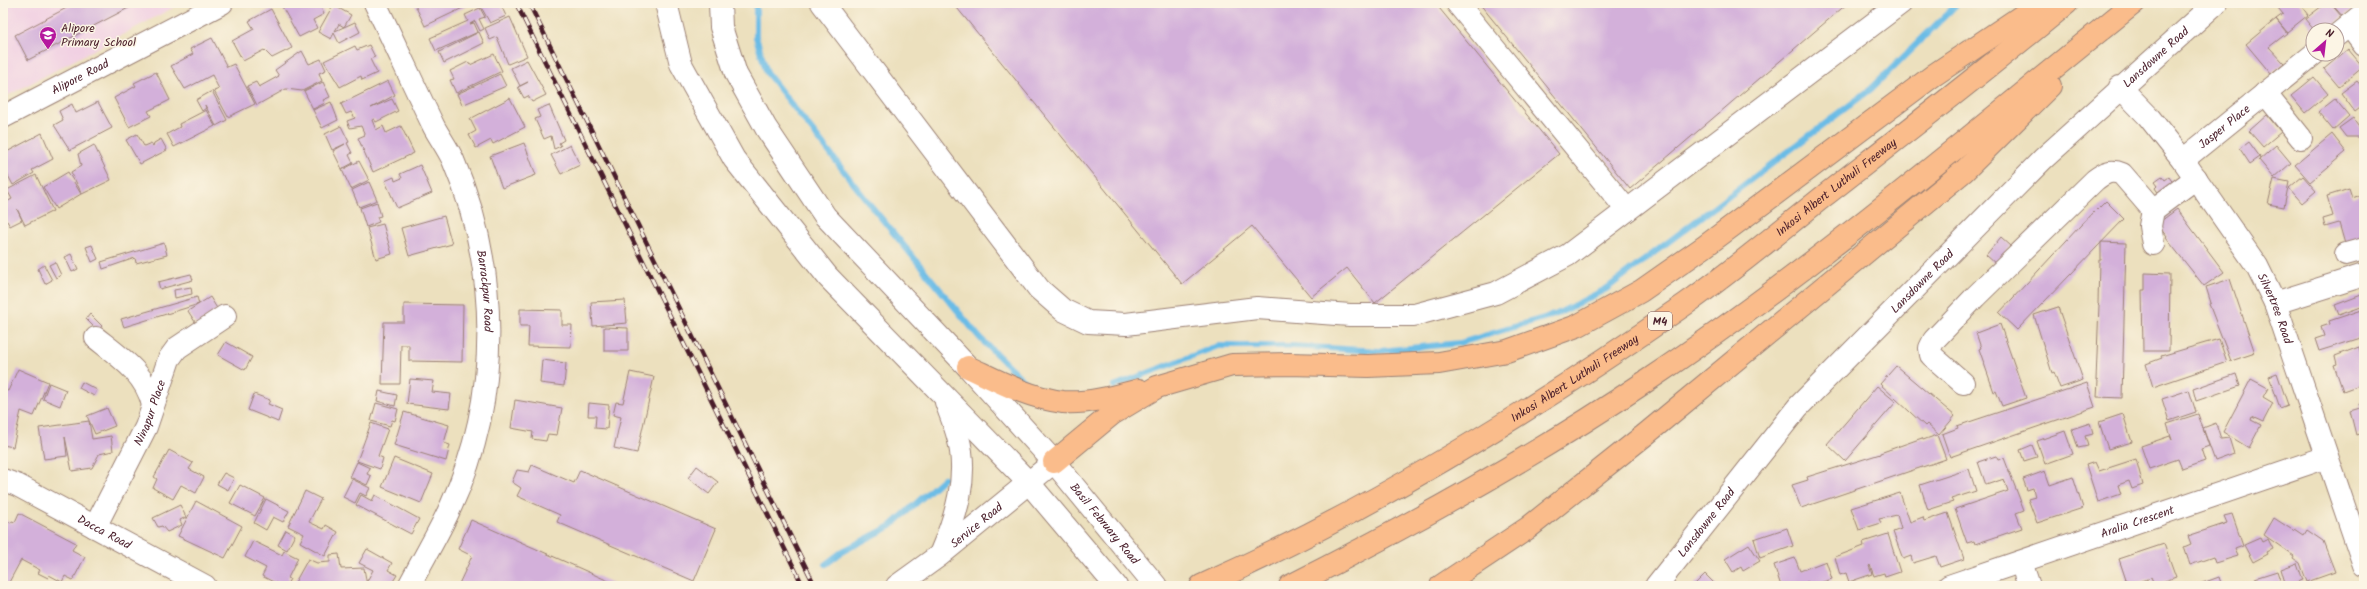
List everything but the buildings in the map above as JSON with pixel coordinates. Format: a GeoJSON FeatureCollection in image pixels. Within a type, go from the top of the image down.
{"type":"FeatureCollection","features":[{"type":"Feature","properties":{"kind":"highway"},"geometry":{"type":"LineString","coordinates":[[968,367],[1015,390],[1064,402],[1104,398],[1157,387],[1232,365],[1289,364],[1368,366],[1439,364],[1507,351],[1577,326],[1641,291],[1704,247],[1934,75],[2041,3]]}},
{"type":"Feature","properties":{"kind":"highway","name":"Inkosi Albert Luthuli Freeway"},"geometry":{"type":"LineString","coordinates":[[1208,583],[1327,524],[1420,473],[1518,414],[1689,302],[1992,65],[2067,3]]}},
{"type":"Feature","properties":{"kind":"highway"},"geometry":{"type":"LineString","coordinates":[[1290,586],[1356,553],[1533,455],[1650,379],[1796,275],[2135,3]]}},
{"type":"Feature","properties":{"kind":"highway"},"geometry":{"type":"LineString","coordinates":[[1441,586],[1528,528],[1578,489],[1964,171],[2135,3]]}},
{"type":"Feature","properties":{"kind":"highway"},"geometry":{"type":"LineString","coordinates":[[1054,462],[1112,414],[1157,387]]}},
{"type":"Feature","properties":{"kind":"street","name":"Alipore Road"},"geometry":{"type":"LineString","coordinates":[[3,117],[222,3]]}},
{"type":"Feature","properties":{"kind":"street","name":"Barrackpur Road"},"geometry":{"type":"LineString","coordinates":[[375,3],[455,166],[480,246],[488,298],[489,352],[482,400],[471,455],[452,506],[409,586]]}},
{"type":"Feature","properties":{"kind":"street"},"geometry":{"type":"LineString","coordinates":[[666,3],[682,64],[734,159],[828,277],[1029,483],[1116,586]]}},
{"type":"Feature","properties":{"kind":"street","name":"Basil February Road"},"geometry":{"type":"LineString","coordinates":[[720,3],[721,27],[736,74],[766,128],[825,216],[968,367],[1054,462],[1156,586]]}},
{"type":"Feature","properties":{"kind":"street"},"geometry":{"type":"LineString","coordinates":[[822,3],[1039,289],[1063,310],[1088,322],[1126,324],[1257,308],[1350,315],[1414,315],[1496,293],[1568,255],[1901,3]]}},
{"type":"Feature","properties":{"kind":"street"},"geometry":{"type":"LineString","coordinates":[[1456,3],[1627,210]]}},
{"type":"Feature","properties":{"kind":"street","name":"Lansdowne Road"},"geometry":{"type":"LineString","coordinates":[[1656,586],[1798,408],[2038,164],[2120,87],[2216,3]]}},
{"type":"Feature","properties":{"kind":"street"},"geometry":{"type":"LineString","coordinates":[[2350,25],[2364,45]]}},
{"type":"Feature","properties":{"kind":"street","name":"Jasper Place"},"geometry":{"type":"LineString","coordinates":[[2183,160],[2305,61]]}},
{"type":"Feature","properties":{"kind":"street","name":"Silvertree Road"},"geometry":{"type":"LineString","coordinates":[[2120,87],[2148,116],[2183,160],[2257,266],[2275,304],[2364,564]]}},
{"type":"Feature","properties":{"kind":"street"},"geometry":{"type":"LineString","coordinates":[[2265,93],[2301,138]]}},
{"type":"Feature","properties":{"kind":"street"},"geometry":{"type":"LineString","coordinates":[[1963,383],[1932,355],[1930,348],[1934,340],[2095,180],[2106,172],[2116,171],[2122,174],[2153,210]]}},
{"type":"Feature","properties":{"kind":"street"},"geometry":{"type":"LineString","coordinates":[[2153,244],[2150,221],[2153,210],[2196,178]]}},
{"type":"Feature","properties":{"kind":"street"},"geometry":{"type":"LineString","coordinates":[[2275,304],[2364,275]]}},
{"type":"Feature","properties":{"kind":"street","name":"Ninapur Place"},"geometry":{"type":"LineString","coordinates":[[95,527],[146,427],[169,359],[177,348],[225,316]]}},
{"type":"Feature","properties":{"kind":"street"},"geometry":{"type":"LineString","coordinates":[[105,334],[121,358],[142,377],[151,393],[153,405]]}},
{"type":"Feature","properties":{"kind":"street"},"geometry":{"type":"LineString","coordinates":[[940,555],[954,522],[960,499],[959,439],[945,398]]}},
{"type":"Feature","properties":{"kind":"street","name":"Aralia Crescent"},"geometry":{"type":"LineString","coordinates":[[1949,586],[2327,457]]}},
{"type":"Feature","properties":{"kind":"street","name":"Service Road"},"geometry":{"type":"LineString","coordinates":[[897,586],[940,555],[1054,462]]}},
{"type":"Feature","properties":{"kind":"street","name":"Dacca Road"},"geometry":{"type":"LineString","coordinates":[[3,480],[17,485],[206,586]]}},
{"type":"Feature","properties":{"kind":"street"},"geometry":{"type":"LineString","coordinates":[[2020,562],[2029,586]]}},
{"type":"Feature","properties":{"kind":"shaded area","name":"Alipore Primary School"},"geometry":{"type":"Polygon","coordinates":[[[3,3],[182,3],[3,98],[3,3]]]}},
{"type":"Feature","properties":{"kind":"shaded area"},"geometry":{"type":"Polygon","coordinates":[[[104,579],[117,586],[57,586],[104,579]]]}},
{"type":"Feature","properties":{"kind":"waterway"},"geometry":{"type":"LineString","coordinates":[[756,3],[756,37],[767,73],[872,207],[980,338],[1027,384]]}},
{"type":"Feature","properties":{"kind":"waterway"},"geometry":{"type":"LineString","coordinates":[[1114,386],[1218,346],[1290,346],[1380,351],[1460,343],[1557,314],[1606,289],[1871,89],[1958,3]]}},
{"type":"Feature","properties":{"kind":"waterway"},"geometry":{"type":"LineString","coordinates":[[826,564],[843,551],[891,526],[944,478]]}},
{"type":"Feature","properties":{"kind":"railway"},"geometry":{"type":"LineString","coordinates":[[516,3],[803,586]]}},
{"type":"Feature","properties":{"kind":"railway"},"geometry":{"type":"LineString","coordinates":[[529,3],[815,586]]}},
{"type":"Feature","properties":{"kind":"place","name":"Alipore Primary School"},"geometry":{"type":"Point","coordinates":[48,50]}}]}
